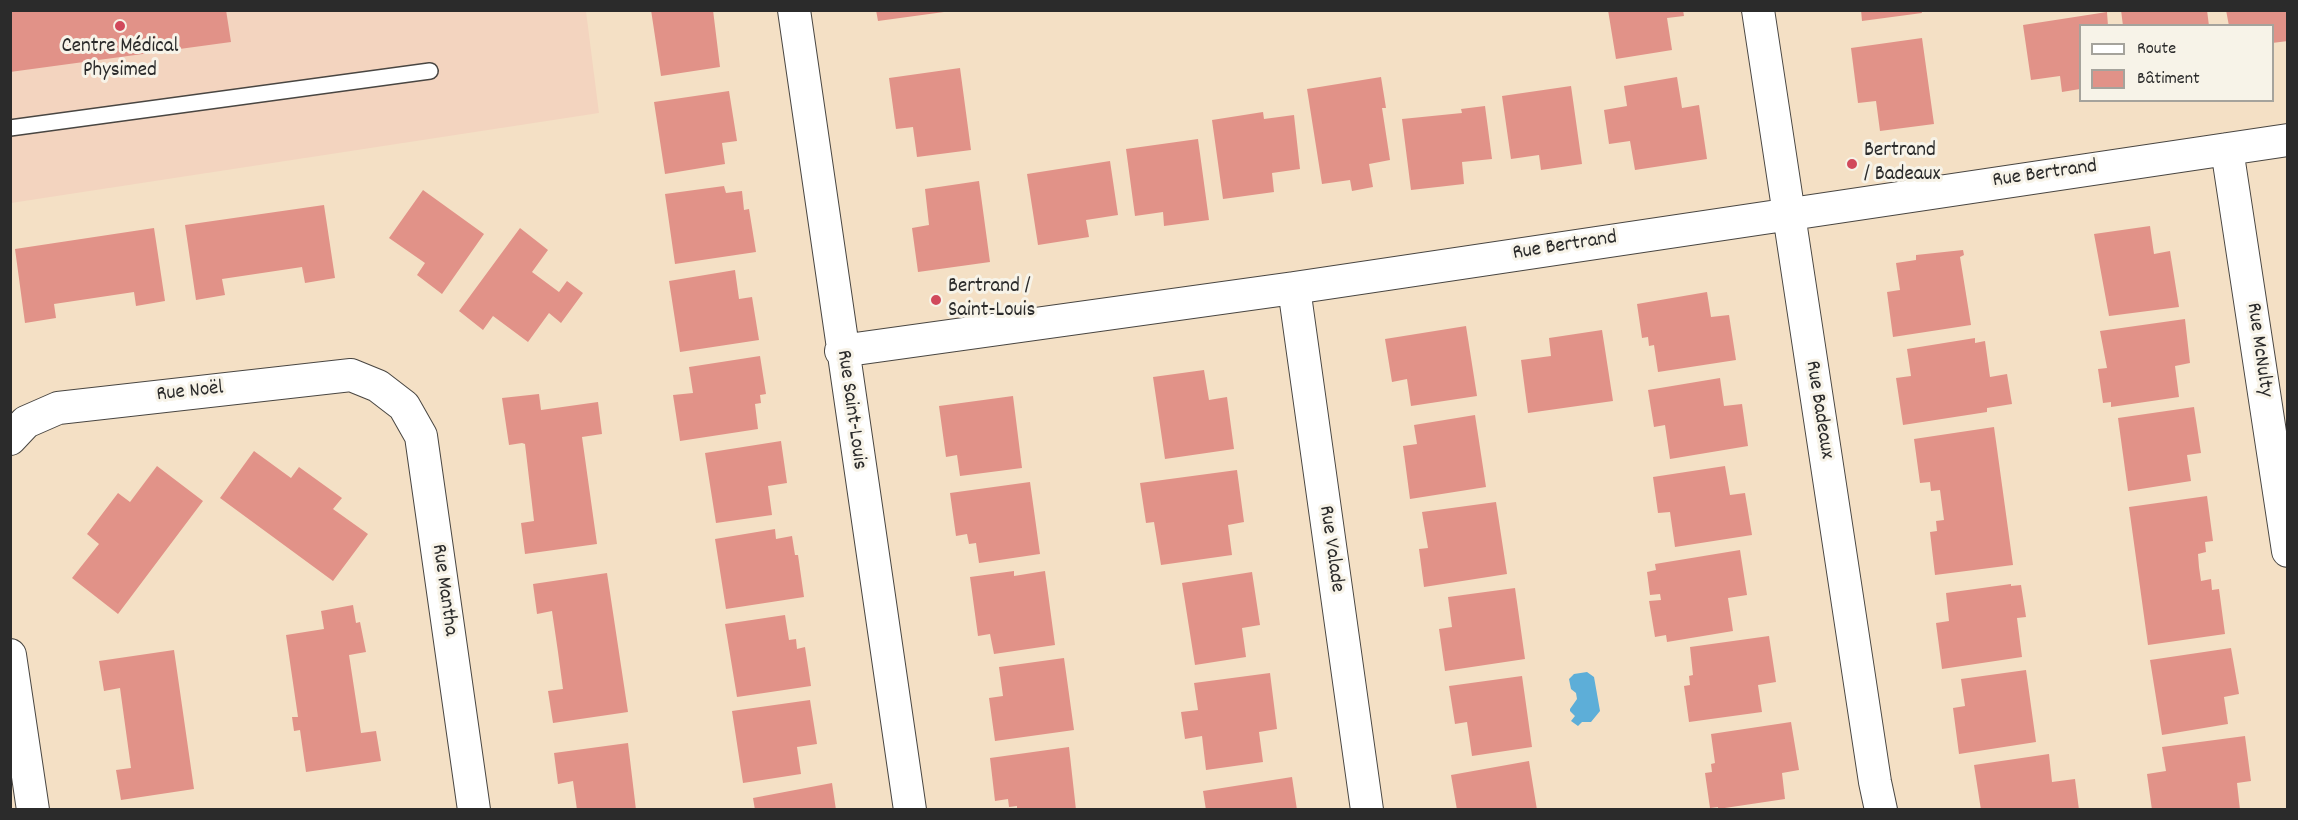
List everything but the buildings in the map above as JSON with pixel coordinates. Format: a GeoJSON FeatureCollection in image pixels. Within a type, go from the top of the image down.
{"type":"FeatureCollection","features":[{"type":"Feature","properties":{"kind":"street","name":"Rue Saint-Louis"},"geometry":{"type":"LineString","coordinates":[[794,10],[910,810]]}},
{"type":"Feature","properties":{"kind":"street","name":"Rue Badeaux"},"geometry":{"type":"LineString","coordinates":[[1758,10],[1881,810]]}},
{"type":"Feature","properties":{"kind":"street","name":"Rue Bertrand"},"geometry":{"type":"LineString","coordinates":[[842,351],[1294,288],[2288,140]]}},
{"type":"Feature","properties":{"kind":"street","name":"Rue McNulty"},"geometry":{"type":"LineString","coordinates":[[2228,149],[2288,551]]}},
{"type":"Feature","properties":{"kind":"street","name":"Rue Valade"},"geometry":{"type":"LineString","coordinates":[[1294,288],[1367,810]]}},
{"type":"Feature","properties":{"kind":"street","name":"Rue Noël"},"geometry":{"type":"LineString","coordinates":[[10,439],[26,422],[58,408],[351,375],[378,386]]}},
{"type":"Feature","properties":{"kind":"street","name":"Rue Mantha"},"geometry":{"type":"LineString","coordinates":[[378,386],[404,406],[421,436],[474,810]]}},
{"type":"Feature","properties":{"kind":"street"},"geometry":{"type":"LineString","coordinates":[[10,655],[33,810]]}},
{"type":"Feature","properties":{"kind":"lane"},"geometry":{"type":"LineString","coordinates":[[10,128],[430,71]]}},
{"type":"Feature","properties":{"kind":"shaded area"},"geometry":{"type":"Polygon","coordinates":[[[11,11],[586,11],[599,113],[11,203],[11,11]]]}},
{"type":"Feature","properties":{"kind":"water"},"geometry":{"type":"Polygon","coordinates":[[[1587,672],[1594,677],[1600,711],[1591,722],[1582,722],[1578,726],[1571,721],[1575,716],[1570,709],[1577,699],[1576,693],[1571,689],[1569,679],[1574,674],[1587,672]]]}},
{"type":"Feature","properties":{"kind":"place","name":"Centre Médical Physimed"},"geometry":{"type":"Point","coordinates":[120,26]}},
{"type":"Feature","properties":{"kind":"place","name":"Bertrand / Badeaux"},"geometry":{"type":"Point","coordinates":[1852,164]}},
{"type":"Feature","properties":{"kind":"place","name":"Bertrand / Saint-Louis"},"geometry":{"type":"Point","coordinates":[936,300]}}]}
